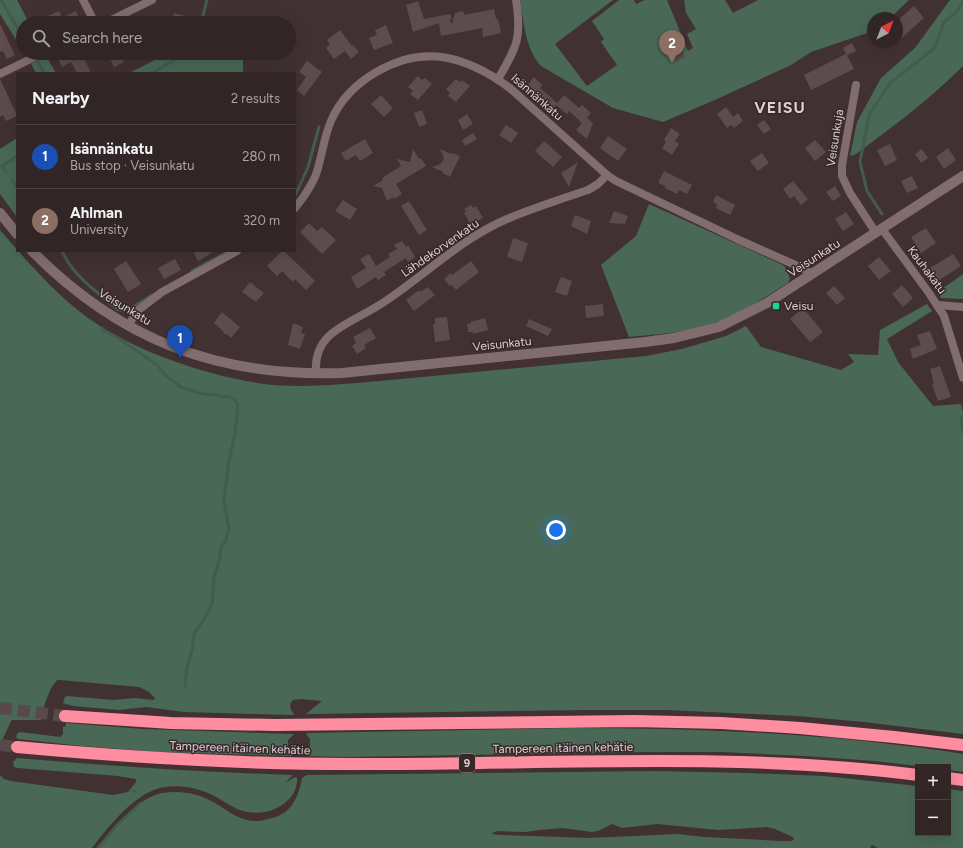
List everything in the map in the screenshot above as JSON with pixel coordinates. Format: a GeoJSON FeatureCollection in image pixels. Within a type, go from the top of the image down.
{"type":"FeatureCollection","features":[{"type":"Feature","properties":{"kind":"highway","name":"Tampereen itäinen kehätie"},"geometry":{"type":"LineString","coordinates":[[65,716],[171,722],[275,725],[634,721],[722,723],[863,734],[963,746]]}},
{"type":"Feature","properties":{"kind":"highway","name":"Tampereen itäinen kehätie"},"geometry":{"type":"LineString","coordinates":[[17,747],[142,758],[271,764],[719,761],[892,771],[915,775]]}},
{"type":"Feature","properties":{"kind":"highway"},"geometry":{"type":"LineString","coordinates":[[951,778],[963,780]]}},
{"type":"Feature","properties":{"kind":"street"},"geometry":{"type":"LineString","coordinates":[[83,0],[91,16]]}},
{"type":"Feature","properties":{"kind":"street"},"geometry":{"type":"LineString","coordinates":[[119,16],[152,0]]}},
{"type":"Feature","properties":{"kind":"street"},"geometry":{"type":"LineString","coordinates":[[498,79],[518,40],[519,23],[516,0]]}},
{"type":"Feature","properties":{"kind":"street","name":"Isännänkatu"},"geometry":{"type":"LineString","coordinates":[[296,207],[315,177],[331,121],[339,106],[348,94],[358,84],[371,75],[396,64],[419,57],[441,57],[461,61],[498,79],[607,175],[635,191],[812,274]]}},
{"type":"Feature","properties":{"kind":"street"},"geometry":{"type":"LineString","coordinates":[[0,74],[29,60]]}},
{"type":"Feature","properties":{"kind":"street","name":"Veisunkuja"},"geometry":{"type":"LineString","coordinates":[[856,85],[843,157],[842,176],[850,193],[879,231]]}},
{"type":"Feature","properties":{"kind":"street","name":"Lähdekorvenkatu"},"geometry":{"type":"LineString","coordinates":[[316,374],[315,364],[322,344],[333,333],[385,302],[470,239],[507,219],[588,190],[598,184],[607,175]]}},
{"type":"Feature","properties":{"kind":"street","name":"Veisunkatu"},"geometry":{"type":"LineString","coordinates":[[33,252],[68,285],[99,308],[128,326],[170,346],[204,358],[242,367],[316,374],[342,373],[645,342],[702,332],[734,320],[775,299],[963,176]]}},
{"type":"Feature","properties":{"kind":"street"},"geometry":{"type":"LineString","coordinates":[[0,213],[16,233]]}},
{"type":"Feature","properties":{"kind":"street","name":"Kauhakatu"},"geometry":{"type":"LineString","coordinates":[[879,231],[938,305],[963,307]]}},
{"type":"Feature","properties":{"kind":"street"},"geometry":{"type":"LineString","coordinates":[[128,326],[137,311],[162,292],[235,252]]}},
{"type":"Feature","properties":{"kind":"street"},"geometry":{"type":"LineString","coordinates":[[938,305],[948,327],[963,378]]}},
{"type":"Feature","properties":{"kind":"green space"},"geometry":{"type":"Polygon","coordinates":[[[0,0],[17,0],[25,16],[16,16],[16,40],[0,14],[0,0]]]}},
{"type":"Feature","properties":{"kind":"green space"},"geometry":{"type":"Polygon","coordinates":[[[520,0],[613,0],[555,44],[587,86],[617,65],[601,42],[604,39],[592,21],[619,0],[634,0],[636,4],[645,0],[667,0],[688,51],[693,48],[687,34],[696,29],[686,13],[684,0],[725,0],[733,13],[758,0],[909,0],[896,12],[867,12],[867,33],[811,52],[791,65],[663,122],[613,108],[541,66],[528,43],[520,0]]]}},
{"type":"Feature","properties":{"kind":"green space"},"geometry":{"type":"Polygon","coordinates":[[[950,0],[963,0],[963,66],[938,90],[911,112],[856,154],[850,156],[857,122],[881,78],[915,48],[950,0]]]}},
{"type":"Feature","properties":{"kind":"green space"},"geometry":{"type":"Polygon","coordinates":[[[38,60],[48,60],[55,72],[35,72],[31,64],[38,60]]]}},
{"type":"Feature","properties":{"kind":"green space"},"geometry":{"type":"Polygon","coordinates":[[[155,60],[243,60],[243,72],[131,72],[155,60]]]}},
{"type":"Feature","properties":{"kind":"green space"},"geometry":{"type":"Polygon","coordinates":[[[16,139],[16,216],[0,194],[0,149],[16,139]]]}},
{"type":"Feature","properties":{"kind":"green space"},"geometry":{"type":"Polygon","coordinates":[[[649,204],[783,265],[787,270],[790,279],[788,283],[743,310],[715,323],[683,331],[629,337],[601,265],[636,236],[649,204]]]}},
{"type":"Feature","properties":{"kind":"green space"},"geometry":{"type":"Polygon","coordinates":[[[0,230],[16,249],[16,252],[19,252],[69,303],[99,326],[121,338],[168,359],[216,374],[264,384],[287,386],[358,383],[646,356],[682,349],[726,336],[746,326],[761,347],[841,370],[854,362],[848,354],[878,355],[880,330],[927,304],[932,311],[887,339],[898,362],[933,406],[961,404],[963,412],[963,734],[798,716],[666,710],[306,714],[322,701],[301,699],[293,700],[290,704],[291,710],[294,714],[293,715],[184,712],[146,707],[119,710],[73,706],[63,703],[65,697],[67,696],[114,700],[134,698],[154,700],[155,698],[149,692],[139,687],[57,680],[51,688],[45,703],[41,720],[11,721],[0,745],[0,230]]]}},
{"type":"Feature","properties":{"kind":"green space"},"geometry":{"type":"Polygon","coordinates":[[[963,274],[963,299],[941,298],[938,292],[963,274]]]}},
{"type":"Feature","properties":{"kind":"green space"},"geometry":{"type":"Polygon","coordinates":[[[66,723],[143,729],[294,734],[288,740],[288,750],[293,756],[158,752],[82,746],[18,739],[16,737],[20,732],[60,737],[63,734],[63,727],[65,727],[66,723]]]}},
{"type":"Feature","properties":{"kind":"green space"},"geometry":{"type":"Polygon","coordinates":[[[570,728],[717,731],[790,735],[864,741],[963,754],[963,772],[951,770],[951,764],[915,764],[915,766],[805,756],[722,752],[348,757],[305,756],[310,751],[310,739],[306,734],[570,728]]]}},
{"type":"Feature","properties":{"kind":"green space"},"geometry":{"type":"Polygon","coordinates":[[[16,758],[86,764],[293,775],[285,783],[295,777],[297,778],[297,781],[294,793],[288,800],[277,808],[258,813],[237,809],[212,795],[196,789],[178,786],[160,788],[140,797],[113,822],[92,848],[0,848],[0,775],[4,779],[11,781],[113,795],[128,792],[136,782],[136,779],[118,776],[18,768],[14,767],[13,761],[15,761],[16,758]]]}},
{"type":"Feature","properties":{"kind":"green space"},"geometry":{"type":"Polygon","coordinates":[[[654,771],[824,776],[915,786],[915,836],[951,836],[951,789],[963,791],[963,848],[878,848],[872,845],[870,848],[98,848],[126,815],[153,796],[162,793],[189,793],[209,800],[243,819],[260,821],[276,817],[288,810],[296,799],[302,778],[307,775],[654,771]],[[612,824],[598,831],[592,832],[563,828],[526,832],[497,831],[492,833],[499,835],[589,838],[678,834],[704,837],[781,841],[791,841],[794,839],[793,837],[775,829],[767,827],[718,830],[657,824],[622,828],[612,824]]]}},
{"type":"Feature","properties":{"kind":"building"},"geometry":{"type":"Polygon","coordinates":[[[418,1],[424,19],[450,14],[452,19],[449,20],[452,24],[455,13],[463,11],[464,15],[494,9],[501,33],[483,37],[482,28],[441,36],[439,23],[413,32],[406,5],[418,1]]]}},
{"type":"Feature","properties":{"kind":"building"},"geometry":{"type":"Polygon","coordinates":[[[914,6],[924,18],[903,37],[903,16],[914,6]]]}},
{"type":"Feature","properties":{"kind":"building"},"geometry":{"type":"Polygon","coordinates":[[[59,11],[61,16],[48,16],[59,11]]]}},
{"type":"Feature","properties":{"kind":"building"},"geometry":{"type":"Polygon","coordinates":[[[76,11],[78,16],[66,16],[76,11]]]}},
{"type":"Feature","properties":{"kind":"building"},"geometry":{"type":"Polygon","coordinates":[[[174,13],[186,16],[173,16],[174,13]]]}},
{"type":"Feature","properties":{"kind":"building"},"geometry":{"type":"Polygon","coordinates":[[[0,24],[15,55],[7,59],[3,51],[0,52],[0,24]]]}},
{"type":"Feature","properties":{"kind":"building"},"geometry":{"type":"Polygon","coordinates":[[[386,25],[393,43],[374,50],[369,38],[377,35],[375,30],[386,25]]]}},
{"type":"Feature","properties":{"kind":"building"},"geometry":{"type":"Polygon","coordinates":[[[340,30],[352,46],[353,45],[359,52],[351,59],[345,51],[334,59],[326,48],[330,44],[327,40],[340,30]]]}},
{"type":"Feature","properties":{"kind":"building"},"geometry":{"type":"Polygon","coordinates":[[[852,43],[856,51],[847,55],[854,69],[811,90],[804,75],[846,54],[843,48],[852,43]]]}},
{"type":"Feature","properties":{"kind":"building"},"geometry":{"type":"Polygon","coordinates":[[[682,49],[685,58],[677,61],[673,52],[682,49]]]}},
{"type":"Feature","properties":{"kind":"building"},"geometry":{"type":"Polygon","coordinates":[[[58,60],[85,60],[91,72],[76,72],[71,62],[62,67],[58,60]]]}},
{"type":"Feature","properties":{"kind":"building"},"geometry":{"type":"Polygon","coordinates":[[[110,60],[123,60],[124,62],[114,67],[110,60]]]}},
{"type":"Feature","properties":{"kind":"building"},"geometry":{"type":"Polygon","coordinates":[[[307,61],[322,72],[304,96],[297,90],[306,77],[299,72],[307,61]]]}},
{"type":"Feature","properties":{"kind":"building"},"geometry":{"type":"Polygon","coordinates":[[[418,76],[422,80],[425,78],[432,84],[418,100],[410,94],[413,91],[408,87],[418,76]]]}},
{"type":"Feature","properties":{"kind":"building"},"geometry":{"type":"Polygon","coordinates":[[[534,77],[542,85],[540,88],[557,103],[564,95],[579,108],[582,105],[591,113],[587,118],[593,123],[587,139],[576,130],[582,123],[569,111],[567,114],[556,105],[550,113],[531,97],[532,95],[525,89],[534,77]]]}},
{"type":"Feature","properties":{"kind":"building"},"geometry":{"type":"Polygon","coordinates":[[[0,79],[16,113],[16,116],[6,121],[3,115],[0,117],[0,79]]]}},
{"type":"Feature","properties":{"kind":"building"},"geometry":{"type":"Polygon","coordinates":[[[456,79],[460,82],[462,80],[470,86],[456,102],[448,96],[450,93],[446,89],[456,79]]]}},
{"type":"Feature","properties":{"kind":"building"},"geometry":{"type":"Polygon","coordinates":[[[381,95],[393,108],[384,117],[371,104],[381,95]]]}},
{"type":"Feature","properties":{"kind":"building"},"geometry":{"type":"Polygon","coordinates":[[[726,107],[733,117],[738,113],[743,121],[734,128],[731,125],[727,128],[717,114],[726,107]]]}},
{"type":"Feature","properties":{"kind":"building"},"geometry":{"type":"Polygon","coordinates":[[[422,110],[427,124],[419,127],[414,113],[422,110]]]}},
{"type":"Feature","properties":{"kind":"building"},"geometry":{"type":"Polygon","coordinates":[[[467,114],[473,124],[463,130],[458,120],[467,114]]]}},
{"type":"Feature","properties":{"kind":"building"},"geometry":{"type":"Polygon","coordinates":[[[764,120],[771,129],[764,134],[757,125],[764,120]]]}},
{"type":"Feature","properties":{"kind":"building"},"geometry":{"type":"Polygon","coordinates":[[[506,125],[518,133],[511,143],[499,135],[506,125]]]}},
{"type":"Feature","properties":{"kind":"building"},"geometry":{"type":"Polygon","coordinates":[[[671,128],[680,134],[675,141],[679,144],[672,155],[662,148],[666,142],[664,140],[671,128]]]}},
{"type":"Feature","properties":{"kind":"building"},"geometry":{"type":"Polygon","coordinates":[[[473,133],[477,139],[465,146],[462,140],[473,133]]]}},
{"type":"Feature","properties":{"kind":"building"},"geometry":{"type":"Polygon","coordinates":[[[608,136],[627,149],[618,161],[600,148],[608,136]]]}},
{"type":"Feature","properties":{"kind":"building"},"geometry":{"type":"Polygon","coordinates":[[[365,139],[373,153],[360,161],[356,155],[346,161],[341,153],[365,139]]]}},
{"type":"Feature","properties":{"kind":"building"},"geometry":{"type":"Polygon","coordinates":[[[815,140],[826,152],[815,161],[805,148],[815,140]]]}},
{"type":"Feature","properties":{"kind":"building"},"geometry":{"type":"Polygon","coordinates":[[[544,141],[562,157],[553,167],[535,151],[544,141]]]}},
{"type":"Feature","properties":{"kind":"building"},"geometry":{"type":"Polygon","coordinates":[[[890,144],[897,160],[885,166],[877,150],[890,144]]]}},
{"type":"Feature","properties":{"kind":"building"},"geometry":{"type":"Polygon","coordinates":[[[948,148],[956,160],[944,169],[936,157],[948,148]]]}},
{"type":"Feature","properties":{"kind":"building"},"geometry":{"type":"Polygon","coordinates":[[[413,149],[419,159],[421,158],[426,166],[396,184],[402,194],[387,201],[382,188],[373,186],[383,180],[382,178],[401,166],[397,159],[410,162],[413,149]]]}},
{"type":"Feature","properties":{"kind":"building"},"geometry":{"type":"Polygon","coordinates":[[[440,149],[460,156],[450,177],[432,167],[441,164],[444,158],[440,149]]]}},
{"type":"Feature","properties":{"kind":"building"},"geometry":{"type":"Polygon","coordinates":[[[922,149],[928,158],[921,163],[915,154],[922,149]]]}},
{"type":"Feature","properties":{"kind":"building"},"geometry":{"type":"Polygon","coordinates":[[[762,153],[769,163],[758,171],[750,161],[762,153]]]}},
{"type":"Feature","properties":{"kind":"building"},"geometry":{"type":"Polygon","coordinates":[[[578,162],[569,187],[561,173],[578,162]]]}},
{"type":"Feature","properties":{"kind":"building"},"geometry":{"type":"Polygon","coordinates":[[[664,171],[692,185],[687,194],[679,190],[677,194],[658,183],[664,171]]]}},
{"type":"Feature","properties":{"kind":"building"},"geometry":{"type":"Polygon","coordinates":[[[912,176],[918,188],[907,193],[901,181],[912,176]]]}},
{"type":"Feature","properties":{"kind":"building"},"geometry":{"type":"Polygon","coordinates":[[[793,181],[808,199],[801,205],[794,196],[790,199],[783,189],[793,181]]]}},
{"type":"Feature","properties":{"kind":"building"},"geometry":{"type":"Polygon","coordinates":[[[835,186],[841,196],[833,201],[826,192],[835,186]]]}},
{"type":"Feature","properties":{"kind":"building"},"geometry":{"type":"Polygon","coordinates":[[[716,195],[735,205],[730,215],[716,208],[717,204],[713,202],[716,195]]]}},
{"type":"Feature","properties":{"kind":"building"},"geometry":{"type":"Polygon","coordinates":[[[343,200],[357,209],[350,220],[335,211],[343,200]]]}},
{"type":"Feature","properties":{"kind":"building"},"geometry":{"type":"Polygon","coordinates":[[[409,201],[427,230],[419,235],[401,206],[409,201]]]}},
{"type":"Feature","properties":{"kind":"building"},"geometry":{"type":"Polygon","coordinates":[[[471,205],[473,208],[476,206],[483,218],[471,225],[464,213],[466,212],[464,209],[471,205]]]}},
{"type":"Feature","properties":{"kind":"building"},"geometry":{"type":"Polygon","coordinates":[[[614,211],[628,216],[625,224],[609,223],[614,211]]]}},
{"type":"Feature","properties":{"kind":"building"},"geometry":{"type":"Polygon","coordinates":[[[846,212],[854,224],[843,231],[835,219],[846,212]]]}},
{"type":"Feature","properties":{"kind":"building"},"geometry":{"type":"Polygon","coordinates":[[[575,215],[591,221],[587,234],[571,226],[575,215]]]}},
{"type":"Feature","properties":{"kind":"building"},"geometry":{"type":"Polygon","coordinates":[[[309,223],[317,231],[322,227],[336,240],[322,254],[300,232],[309,223]]]}},
{"type":"Feature","properties":{"kind":"building"},"geometry":{"type":"Polygon","coordinates":[[[926,228],[936,243],[921,253],[911,237],[926,228]]]}},
{"type":"Feature","properties":{"kind":"building"},"geometry":{"type":"Polygon","coordinates":[[[513,238],[528,243],[522,262],[507,257],[513,238]]]}},
{"type":"Feature","properties":{"kind":"building"},"geometry":{"type":"Polygon","coordinates":[[[402,241],[406,247],[408,245],[415,257],[408,262],[406,258],[384,272],[386,275],[378,280],[376,277],[357,289],[351,277],[366,268],[360,259],[369,254],[376,266],[390,257],[388,254],[397,249],[394,245],[402,241]]]}},
{"type":"Feature","properties":{"kind":"building"},"geometry":{"type":"Polygon","coordinates":[[[194,252],[213,252],[198,261],[194,252]]]}},
{"type":"Feature","properties":{"kind":"building"},"geometry":{"type":"Polygon","coordinates":[[[281,252],[285,252],[315,281],[306,290],[295,279],[293,282],[282,271],[277,276],[267,266],[281,252]]]}},
{"type":"Feature","properties":{"kind":"building"},"geometry":{"type":"Polygon","coordinates":[[[953,254],[961,266],[938,281],[930,268],[953,254]]]}},
{"type":"Feature","properties":{"kind":"building"},"geometry":{"type":"Polygon","coordinates":[[[879,257],[891,271],[879,280],[868,266],[879,257]]]}},
{"type":"Feature","properties":{"kind":"building"},"geometry":{"type":"Polygon","coordinates":[[[175,259],[181,270],[164,279],[158,268],[175,259]]]}},
{"type":"Feature","properties":{"kind":"building"},"geometry":{"type":"Polygon","coordinates":[[[126,261],[141,284],[128,292],[114,269],[126,261]]]}},
{"type":"Feature","properties":{"kind":"building"},"geometry":{"type":"Polygon","coordinates":[[[471,261],[479,272],[456,290],[452,285],[450,286],[444,279],[471,261]]]}},
{"type":"Feature","properties":{"kind":"building"},"geometry":{"type":"Polygon","coordinates":[[[561,277],[572,281],[567,296],[555,292],[561,277]]]}},
{"type":"Feature","properties":{"kind":"building"},"geometry":{"type":"Polygon","coordinates":[[[250,282],[264,293],[256,302],[242,292],[250,282]]]}},
{"type":"Feature","properties":{"kind":"building"},"geometry":{"type":"Polygon","coordinates":[[[902,285],[913,298],[903,307],[892,294],[902,285]]]}},
{"type":"Feature","properties":{"kind":"building"},"geometry":{"type":"Polygon","coordinates":[[[834,286],[845,298],[837,305],[826,293],[834,286]]]}},
{"type":"Feature","properties":{"kind":"building"},"geometry":{"type":"Polygon","coordinates":[[[428,287],[435,295],[414,311],[406,300],[419,290],[420,292],[428,287]]]}},
{"type":"Feature","properties":{"kind":"building"},"geometry":{"type":"Polygon","coordinates":[[[603,304],[604,316],[586,318],[585,306],[603,304]]]}},
{"type":"Feature","properties":{"kind":"building"},"geometry":{"type":"Polygon","coordinates":[[[803,308],[823,332],[810,342],[790,319],[803,308]]]}},
{"type":"Feature","properties":{"kind":"building"},"geometry":{"type":"Polygon","coordinates":[[[222,312],[240,327],[231,338],[227,334],[224,334],[223,331],[214,323],[222,312]]]}},
{"type":"Feature","properties":{"kind":"building"},"geometry":{"type":"Polygon","coordinates":[[[447,317],[450,340],[435,342],[433,324],[435,324],[435,318],[447,317]]]}},
{"type":"Feature","properties":{"kind":"building"},"geometry":{"type":"Polygon","coordinates":[[[485,318],[488,330],[473,334],[473,332],[468,332],[467,324],[485,318]]]}},
{"type":"Feature","properties":{"kind":"building"},"geometry":{"type":"Polygon","coordinates":[[[529,319],[552,329],[548,336],[526,326],[529,319]]]}},
{"type":"Feature","properties":{"kind":"building"},"geometry":{"type":"Polygon","coordinates":[[[293,323],[303,327],[301,333],[305,334],[300,349],[288,345],[293,323]]]}},
{"type":"Feature","properties":{"kind":"building"},"geometry":{"type":"Polygon","coordinates":[[[370,328],[376,338],[364,345],[366,348],[357,354],[352,346],[356,343],[353,337],[370,328]]]}},
{"type":"Feature","properties":{"kind":"building"},"geometry":{"type":"Polygon","coordinates":[[[930,331],[937,349],[913,359],[910,349],[921,345],[917,335],[930,331]]]}},
{"type":"Feature","properties":{"kind":"building"},"geometry":{"type":"Polygon","coordinates":[[[940,366],[951,397],[938,401],[932,384],[934,383],[930,369],[940,366]]]}},
{"type":"Feature","properties":{"kind":"waterway"},"geometry":{"type":"LineString","coordinates":[[1,0],[16,25]]}},
{"type":"Feature","properties":{"kind":"waterway"},"geometry":{"type":"LineString","coordinates":[[203,16],[207,0]]}},
{"type":"Feature","properties":{"kind":"waterway"},"geometry":{"type":"LineString","coordinates":[[882,214],[867,191],[860,162],[869,115],[890,83],[935,48],[944,22],[957,12],[963,1]]}},
{"type":"Feature","properties":{"kind":"waterway"},"geometry":{"type":"LineString","coordinates":[[37,60],[43,72]]}},
{"type":"Feature","properties":{"kind":"waterway"},"geometry":{"type":"LineString","coordinates":[[154,72],[175,60]]}},
{"type":"Feature","properties":{"kind":"waterway"},"geometry":{"type":"LineString","coordinates":[[296,194],[308,167],[319,127]]}},
{"type":"Feature","properties":{"kind":"waterway"},"geometry":{"type":"LineString","coordinates":[[6,172],[2,166],[16,157]]}},
{"type":"Feature","properties":{"kind":"waterway"},"geometry":{"type":"LineString","coordinates":[[12,180],[16,186]]}},
{"type":"Feature","properties":{"kind":"waterway"},"geometry":{"type":"LineString","coordinates":[[63,252],[72,268],[79,276],[117,309],[123,311],[130,309],[152,295]]}},
{"type":"Feature","properties":{"kind":"waterway"},"geometry":{"type":"LineString","coordinates":[[192,271],[227,252]]}},
{"type":"Feature","properties":{"kind":"waterway"},"geometry":{"type":"LineString","coordinates":[[102,328],[157,365],[166,376],[181,387],[203,394],[218,395],[223,397],[228,396],[234,399],[238,405],[224,501],[229,530],[226,540],[220,550],[220,558],[214,577],[212,604],[194,634],[192,651],[187,667],[185,686]]}},
{"type":"Feature","properties":{"kind":"waterway"},"geometry":{"type":"LineString","coordinates":[[962,417],[961,421],[963,433]]}},
{"type":"Feature","properties":{"kind":"waterway"},"geometry":{"type":"LineString","coordinates":[[98,848],[119,823],[141,803]]}},
{"type":"Feature","properties":{"kind":"tunnel"},"geometry":{"type":"LineString","coordinates":[[0,708],[65,716]]}},
{"type":"Feature","properties":{"kind":"tunnel"},"geometry":{"type":"LineString","coordinates":[[0,745],[17,747]]}},
{"type":"Feature","properties":{"kind":"place","name":"Ahlman"},"geometry":{"type":"Point","coordinates":[672,63]}},
{"type":"Feature","properties":{"kind":"place","name":"Veisu"},"geometry":{"type":"Point","coordinates":[776,306]}},
{"type":"Feature","properties":{"kind":"place","name":"Isännänkatu"},"geometry":{"type":"Point","coordinates":[180,358]}},
{"type":"Feature","properties":{"kind":"district","name":"VEISU"},"geometry":{"type":"Point","coordinates":[780,107]}}]}
